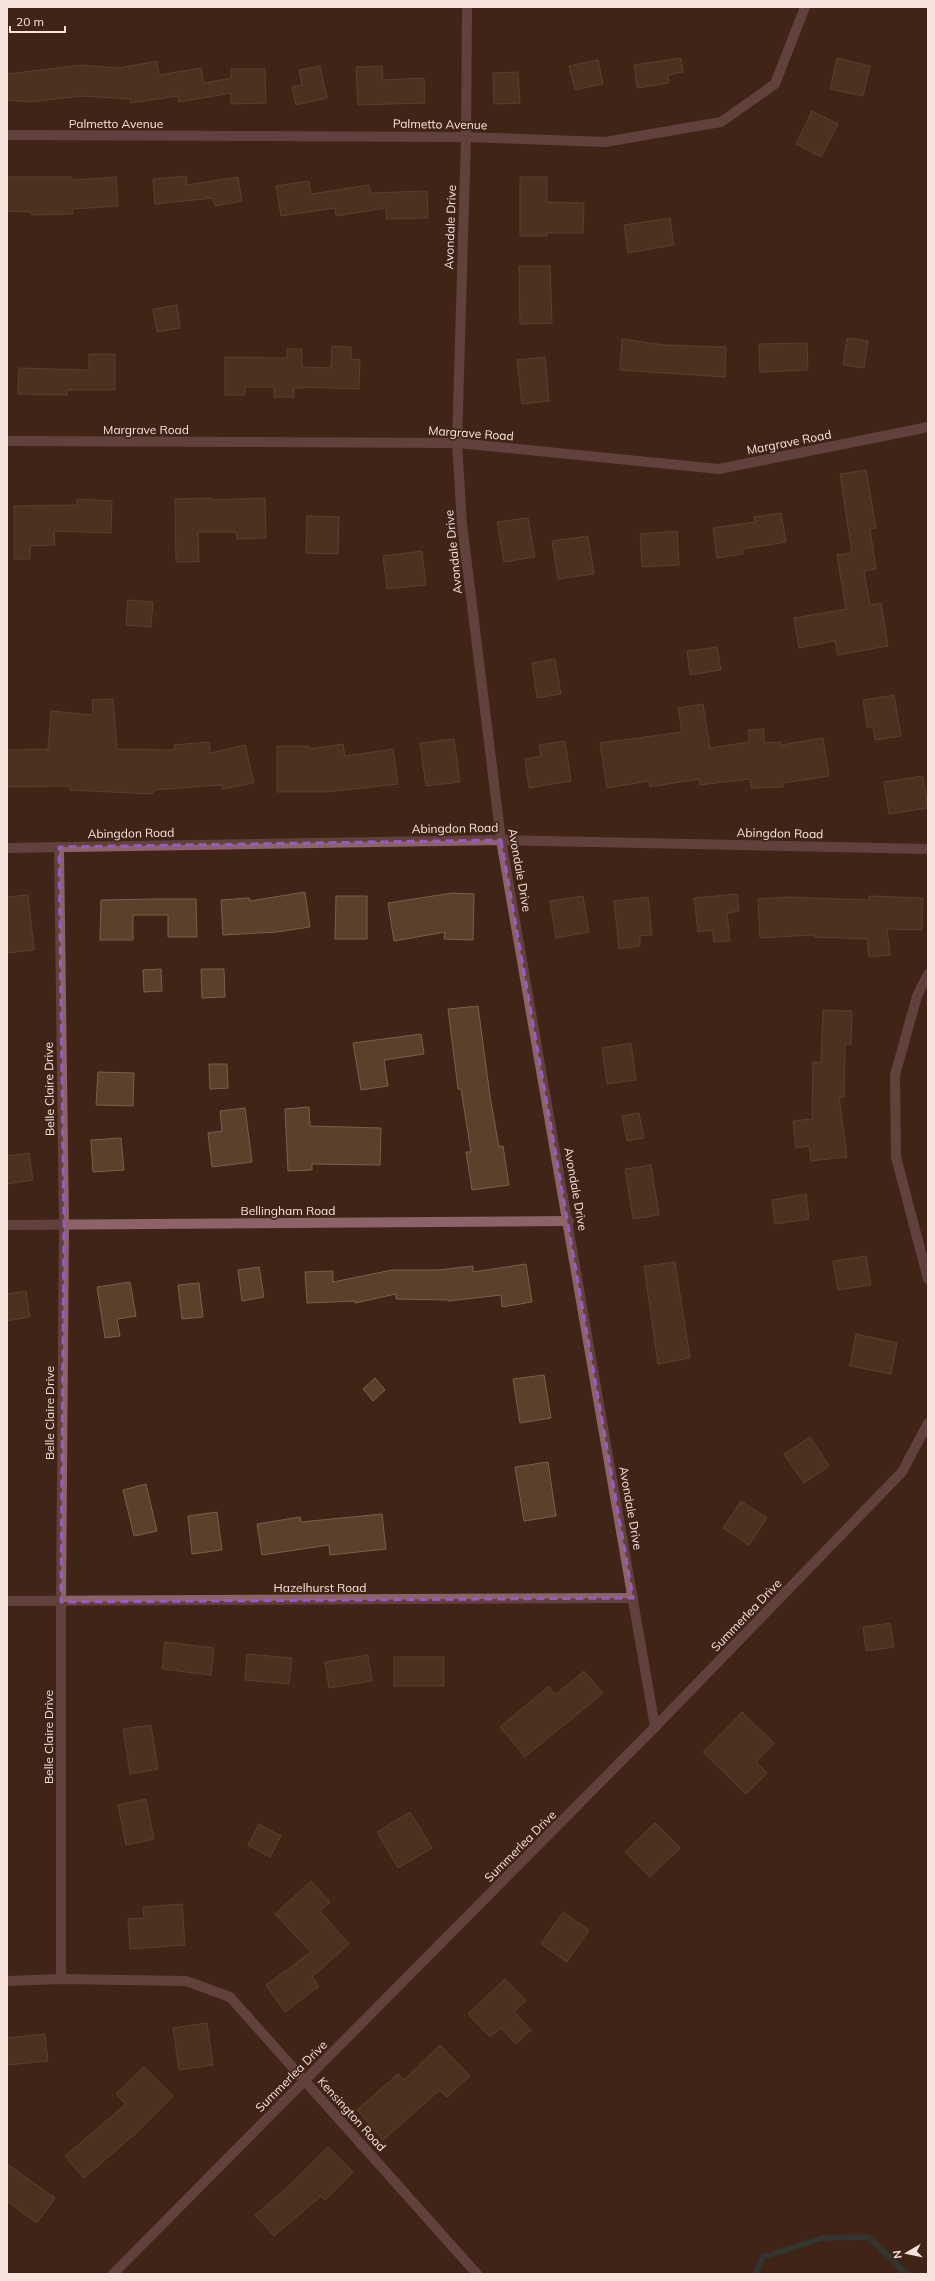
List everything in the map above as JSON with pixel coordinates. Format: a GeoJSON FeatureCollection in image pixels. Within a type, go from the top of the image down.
{"type":"FeatureCollection","features":[{"type":"Feature","properties":{"kind":"street","name":"Avondale Drive"},"geometry":{"type":"LineString","coordinates":[[467,7],[466,137],[457,443],[462,524],[501,840],[569,1221],[655,1727]]}},
{"type":"Feature","properties":{"kind":"street","name":"Palmetto Avenue"},"geometry":{"type":"LineString","coordinates":[[7,135],[466,137],[605,142],[721,122],[775,84],[805,7]]}},
{"type":"Feature","properties":{"kind":"street","name":"Margrave Road"},"geometry":{"type":"LineString","coordinates":[[7,441],[457,443],[719,469],[928,427]]}},
{"type":"Feature","properties":{"kind":"street","name":"Abingdon Road"},"geometry":{"type":"LineString","coordinates":[[7,848],[501,840],[928,848]]}},
{"type":"Feature","properties":{"kind":"street","name":"Belle Claire Drive"},"geometry":{"type":"LineString","coordinates":[[59,847],[64,1224],[61,1602],[61,1979]]}},
{"type":"Feature","properties":{"kind":"street"},"geometry":{"type":"LineString","coordinates":[[928,974],[917,996],[895,1075],[896,1157],[928,1279]]}},
{"type":"Feature","properties":{"kind":"street","name":"Bellingham Road"},"geometry":{"type":"LineString","coordinates":[[7,1225],[569,1221]]}},
{"type":"Feature","properties":{"kind":"street","name":"Summerlea Drive"},"geometry":{"type":"LineString","coordinates":[[113,2274],[655,1727],[902,1472],[928,1423]]}},
{"type":"Feature","properties":{"kind":"street","name":"Hazelhurst Road"},"geometry":{"type":"LineString","coordinates":[[7,1601],[61,1602],[633,1598]]}},
{"type":"Feature","properties":{"kind":"street","name":"Kensington Road"},"geometry":{"type":"LineString","coordinates":[[7,1981],[61,1979],[186,1981],[230,1997],[477,2274]]}},
{"type":"Feature","properties":{"kind":"highlighted area"},"geometry":{"type":"Polygon","coordinates":[[[501,840],[633,1598],[61,1602],[64,1224],[59,847],[501,840]]]}},
{"type":"Feature","properties":{"kind":"building"},"geometry":{"type":"Polygon","coordinates":[[[681,58],[683,72],[668,75],[669,83],[637,88],[634,65],[681,58]]]}},
{"type":"Feature","properties":{"kind":"building"},"geometry":{"type":"Polygon","coordinates":[[[837,58],[870,66],[863,96],[830,89],[837,58]]]}},
{"type":"Feature","properties":{"kind":"building"},"geometry":{"type":"Polygon","coordinates":[[[598,60],[603,84],[575,90],[569,66],[598,60]]]}},
{"type":"Feature","properties":{"kind":"building"},"geometry":{"type":"Polygon","coordinates":[[[157,61],[159,75],[201,68],[204,83],[231,78],[231,69],[265,69],[266,103],[231,104],[231,93],[179,102],[178,96],[131,103],[130,99],[81,96],[30,102],[7,100],[7,74],[82,65],[119,68],[157,61]]]}},
{"type":"Feature","properties":{"kind":"building"},"geometry":{"type":"Polygon","coordinates":[[[320,66],[327,98],[296,105],[292,87],[302,85],[299,70],[320,66]]]}},
{"type":"Feature","properties":{"kind":"building"},"geometry":{"type":"Polygon","coordinates":[[[382,66],[383,80],[424,78],[425,103],[358,105],[356,67],[382,66]]]}},
{"type":"Feature","properties":{"kind":"building"},"geometry":{"type":"Polygon","coordinates":[[[518,72],[520,103],[494,104],[493,73],[518,72]]]}},
{"type":"Feature","properties":{"kind":"building"},"geometry":{"type":"Polygon","coordinates":[[[812,111],[838,124],[821,157],[796,144],[812,111]]]}},
{"type":"Feature","properties":{"kind":"building"},"geometry":{"type":"Polygon","coordinates":[[[186,176],[187,185],[238,177],[242,201],[215,206],[213,198],[155,204],[153,179],[186,176]]]}},
{"type":"Feature","properties":{"kind":"building"},"geometry":{"type":"Polygon","coordinates":[[[7,177],[72,177],[72,180],[116,177],[118,206],[73,209],[73,214],[31,215],[31,212],[7,211],[7,177]]]}},
{"type":"Feature","properties":{"kind":"building"},"geometry":{"type":"Polygon","coordinates":[[[520,177],[547,177],[547,202],[584,203],[583,233],[547,233],[547,236],[520,236],[520,177]]]}},
{"type":"Feature","properties":{"kind":"building"},"geometry":{"type":"Polygon","coordinates":[[[309,181],[311,194],[369,185],[371,193],[427,191],[428,218],[386,219],[386,208],[336,216],[335,208],[281,216],[276,186],[309,181]]]}},
{"type":"Feature","properties":{"kind":"building"},"geometry":{"type":"Polygon","coordinates":[[[670,218],[674,245],[628,253],[624,225],[670,218]]]}},
{"type":"Feature","properties":{"kind":"building"},"geometry":{"type":"Polygon","coordinates":[[[519,266],[550,266],[552,323],[520,324],[519,266]]]}},
{"type":"Feature","properties":{"kind":"building"},"geometry":{"type":"Polygon","coordinates":[[[177,305],[180,328],[157,332],[153,309],[177,305]]]}},
{"type":"Feature","properties":{"kind":"building"},"geometry":{"type":"Polygon","coordinates":[[[847,338],[868,341],[864,368],[843,365],[847,338]]]}},
{"type":"Feature","properties":{"kind":"building"},"geometry":{"type":"Polygon","coordinates":[[[622,339],[665,345],[726,347],[725,377],[620,370],[622,339]]]}},
{"type":"Feature","properties":{"kind":"building"},"geometry":{"type":"Polygon","coordinates":[[[807,343],[808,370],[760,372],[759,344],[807,343]]]}},
{"type":"Feature","properties":{"kind":"building"},"geometry":{"type":"Polygon","coordinates":[[[332,346],[351,347],[351,359],[360,360],[359,389],[302,387],[294,388],[294,397],[274,397],[274,387],[245,387],[245,395],[225,395],[225,357],[287,358],[287,349],[302,349],[302,367],[331,368],[332,346]]]}},
{"type":"Feature","properties":{"kind":"building"},"geometry":{"type":"Polygon","coordinates":[[[89,354],[115,354],[115,390],[68,390],[67,395],[18,394],[19,368],[89,370],[89,354]]]}},
{"type":"Feature","properties":{"kind":"building"},"geometry":{"type":"Polygon","coordinates":[[[545,357],[549,401],[522,404],[517,360],[545,357]]]}},
{"type":"Feature","properties":{"kind":"building"},"geometry":{"type":"Polygon","coordinates":[[[866,470],[876,528],[870,529],[876,569],[864,571],[870,605],[881,603],[888,646],[838,655],[835,641],[799,648],[794,618],[846,609],[837,555],[852,553],[840,474],[866,470]]]}},
{"type":"Feature","properties":{"kind":"building"},"geometry":{"type":"Polygon","coordinates":[[[211,498],[211,500],[265,498],[266,538],[237,539],[236,532],[198,532],[199,562],[176,562],[175,499],[211,498]]]}},
{"type":"Feature","properties":{"kind":"building"},"geometry":{"type":"Polygon","coordinates":[[[77,499],[112,501],[111,533],[54,531],[55,545],[30,546],[30,559],[14,559],[14,506],[77,505],[77,499]]]}},
{"type":"Feature","properties":{"kind":"building"},"geometry":{"type":"Polygon","coordinates":[[[781,513],[786,542],[742,549],[743,554],[717,558],[713,528],[755,522],[754,517],[781,513]]]}},
{"type":"Feature","properties":{"kind":"building"},"geometry":{"type":"Polygon","coordinates":[[[307,516],[339,517],[338,554],[306,553],[307,516]]]}},
{"type":"Feature","properties":{"kind":"building"},"geometry":{"type":"Polygon","coordinates":[[[528,518],[535,557],[504,562],[497,522],[528,518]]]}},
{"type":"Feature","properties":{"kind":"building"},"geometry":{"type":"Polygon","coordinates":[[[677,531],[679,565],[642,567],[640,534],[677,531]]]}},
{"type":"Feature","properties":{"kind":"building"},"geometry":{"type":"Polygon","coordinates":[[[588,536],[594,574],[558,579],[552,541],[588,536]]]}},
{"type":"Feature","properties":{"kind":"building"},"geometry":{"type":"Polygon","coordinates":[[[422,551],[426,585],[387,589],[383,556],[422,551]]]}},
{"type":"Feature","properties":{"kind":"building"},"geometry":{"type":"Polygon","coordinates":[[[128,600],[153,602],[151,627],[126,625],[128,600]]]}},
{"type":"Feature","properties":{"kind":"building"},"geometry":{"type":"Polygon","coordinates":[[[717,647],[721,670],[690,675],[687,651],[717,647]]]}},
{"type":"Feature","properties":{"kind":"building"},"geometry":{"type":"Polygon","coordinates":[[[555,659],[561,694],[537,698],[532,663],[555,659]]]}},
{"type":"Feature","properties":{"kind":"building"},"geometry":{"type":"Polygon","coordinates":[[[894,695],[901,736],[875,740],[873,727],[867,727],[863,700],[894,695]]]}},
{"type":"Feature","properties":{"kind":"building"},"geometry":{"type":"Polygon","coordinates":[[[113,699],[117,749],[175,750],[174,745],[209,742],[210,753],[245,745],[254,783],[223,789],[222,785],[153,790],[153,794],[70,790],[70,786],[7,787],[7,750],[48,749],[51,711],[93,715],[92,700],[113,699]]]}},
{"type":"Feature","properties":{"kind":"building"},"geometry":{"type":"Polygon","coordinates":[[[703,704],[710,748],[749,742],[748,730],[764,729],[764,743],[781,742],[781,745],[823,738],[829,776],[783,783],[783,787],[751,788],[750,779],[700,785],[699,779],[650,787],[649,781],[607,788],[600,743],[682,732],[678,708],[703,704]]]}},
{"type":"Feature","properties":{"kind":"building"},"geometry":{"type":"Polygon","coordinates":[[[454,739],[460,782],[426,786],[420,743],[454,739]]]}},
{"type":"Feature","properties":{"kind":"building"},"geometry":{"type":"Polygon","coordinates":[[[565,741],[571,781],[529,788],[525,759],[541,756],[539,745],[565,741]]]}},
{"type":"Feature","properties":{"kind":"building"},"geometry":{"type":"Polygon","coordinates":[[[343,744],[345,756],[393,749],[398,784],[327,792],[277,792],[277,746],[309,746],[309,749],[343,744]]]}},
{"type":"Feature","properties":{"kind":"building"},"geometry":{"type":"Polygon","coordinates":[[[923,776],[928,808],[889,814],[884,782],[923,776]]]}},
{"type":"Feature","properties":{"kind":"building"},"geometry":{"type":"Polygon","coordinates":[[[305,892],[310,927],[277,932],[223,935],[221,900],[249,898],[250,901],[305,892]]]}},
{"type":"Feature","properties":{"kind":"building"},"geometry":{"type":"Polygon","coordinates":[[[452,893],[474,894],[473,940],[444,939],[445,932],[394,941],[388,903],[452,893]]]}},
{"type":"Feature","properties":{"kind":"building"},"geometry":{"type":"Polygon","coordinates":[[[737,894],[739,911],[727,913],[730,941],[714,942],[712,930],[698,932],[694,898],[737,894]]]}},
{"type":"Feature","properties":{"kind":"building"},"geometry":{"type":"Polygon","coordinates":[[[28,895],[34,950],[7,953],[7,897],[28,895]]]}},
{"type":"Feature","properties":{"kind":"building"},"geometry":{"type":"Polygon","coordinates":[[[336,896],[367,896],[367,939],[335,939],[336,896]]]}},
{"type":"Feature","properties":{"kind":"building"},"geometry":{"type":"Polygon","coordinates":[[[583,896],[589,932],[556,938],[550,901],[583,896]]]}},
{"type":"Feature","properties":{"kind":"building"},"geometry":{"type":"Polygon","coordinates":[[[869,896],[923,898],[922,930],[887,929],[890,955],[869,957],[867,939],[814,937],[814,935],[760,938],[758,899],[787,897],[869,900],[869,896]]]}},
{"type":"Feature","properties":{"kind":"building"},"geometry":{"type":"Polygon","coordinates":[[[648,897],[652,935],[640,936],[640,946],[619,949],[614,901],[648,897]]]}},
{"type":"Feature","properties":{"kind":"building"},"geometry":{"type":"Polygon","coordinates":[[[196,899],[197,937],[168,937],[168,915],[133,915],[133,940],[100,940],[101,900],[196,899]]]}},
{"type":"Feature","properties":{"kind":"building"},"geometry":{"type":"Polygon","coordinates":[[[161,969],[162,991],[144,992],[143,970],[161,969]]]}},
{"type":"Feature","properties":{"kind":"building"},"geometry":{"type":"Polygon","coordinates":[[[201,969],[224,969],[225,997],[202,998],[201,969]]]}},
{"type":"Feature","properties":{"kind":"building"},"geometry":{"type":"Polygon","coordinates":[[[478,1006],[490,1096],[499,1147],[503,1146],[509,1185],[472,1190],[466,1152],[471,1152],[461,1089],[458,1089],[448,1009],[478,1006]]]}},
{"type":"Feature","properties":{"kind":"building"},"geometry":{"type":"Polygon","coordinates":[[[823,1010],[852,1011],[851,1044],[845,1044],[844,1097],[839,1097],[847,1157],[811,1161],[809,1146],[796,1148],[793,1121],[812,1119],[813,1062],[821,1062],[823,1010]]]}},
{"type":"Feature","properties":{"kind":"building"},"geometry":{"type":"Polygon","coordinates":[[[421,1034],[424,1054],[384,1060],[388,1086],[361,1090],[353,1043],[421,1034]]]}},
{"type":"Feature","properties":{"kind":"building"},"geometry":{"type":"Polygon","coordinates":[[[631,1043],[636,1080],[607,1084],[602,1048],[631,1043]]]}},
{"type":"Feature","properties":{"kind":"building"},"geometry":{"type":"Polygon","coordinates":[[[209,1064],[227,1064],[228,1088],[210,1089],[209,1064]]]}},
{"type":"Feature","properties":{"kind":"building"},"geometry":{"type":"Polygon","coordinates":[[[98,1072],[134,1073],[133,1106],[96,1105],[98,1072]]]}},
{"type":"Feature","properties":{"kind":"building"},"geometry":{"type":"Polygon","coordinates":[[[309,1107],[310,1126],[381,1128],[380,1165],[312,1164],[312,1170],[288,1171],[285,1109],[309,1107]]]}},
{"type":"Feature","properties":{"kind":"building"},"geometry":{"type":"Polygon","coordinates":[[[245,1108],[252,1162],[212,1167],[208,1133],[222,1131],[220,1111],[245,1108]]]}},
{"type":"Feature","properties":{"kind":"building"},"geometry":{"type":"Polygon","coordinates":[[[639,1113],[644,1138],[627,1141],[622,1116],[639,1113]]]}},
{"type":"Feature","properties":{"kind":"building"},"geometry":{"type":"Polygon","coordinates":[[[121,1138],[124,1170],[93,1172],[91,1140],[121,1138]]]}},
{"type":"Feature","properties":{"kind":"building"},"geometry":{"type":"Polygon","coordinates":[[[29,1153],[33,1180],[7,1184],[7,1156],[29,1153]]]}},
{"type":"Feature","properties":{"kind":"building"},"geometry":{"type":"Polygon","coordinates":[[[651,1165],[659,1215],[633,1219],[625,1169],[651,1165]]]}},
{"type":"Feature","properties":{"kind":"building"},"geometry":{"type":"Polygon","coordinates":[[[806,1194],[809,1219],[775,1224],[772,1200],[806,1194]]]}},
{"type":"Feature","properties":{"kind":"building"},"geometry":{"type":"Polygon","coordinates":[[[866,1256],[871,1285],[838,1290],[833,1261],[866,1256]]]}},
{"type":"Feature","properties":{"kind":"building"},"geometry":{"type":"Polygon","coordinates":[[[675,1262],[690,1358],[658,1364],[644,1266],[675,1262]]]}},
{"type":"Feature","properties":{"kind":"building"},"geometry":{"type":"Polygon","coordinates":[[[526,1264],[532,1302],[502,1307],[501,1295],[448,1301],[396,1299],[396,1294],[355,1303],[354,1301],[307,1303],[305,1272],[333,1271],[333,1282],[392,1270],[438,1270],[473,1266],[473,1272],[526,1264]]]}},
{"type":"Feature","properties":{"kind":"building"},"geometry":{"type":"Polygon","coordinates":[[[259,1267],[264,1297],[242,1301],[238,1270],[259,1267]]]}},
{"type":"Feature","properties":{"kind":"building"},"geometry":{"type":"Polygon","coordinates":[[[130,1282],[136,1316],[117,1319],[120,1336],[105,1338],[97,1287],[130,1282]]]}},
{"type":"Feature","properties":{"kind":"building"},"geometry":{"type":"Polygon","coordinates":[[[199,1283],[203,1317],[182,1319],[178,1285],[199,1283]]]}},
{"type":"Feature","properties":{"kind":"building"},"geometry":{"type":"Polygon","coordinates":[[[26,1291],[30,1317],[7,1321],[7,1294],[26,1291]]]}},
{"type":"Feature","properties":{"kind":"building"},"geometry":{"type":"Polygon","coordinates":[[[856,1334],[897,1343],[891,1374],[850,1366],[856,1334]]]}},
{"type":"Feature","properties":{"kind":"building"},"geometry":{"type":"Polygon","coordinates":[[[544,1375],[551,1418],[520,1423],[513,1379],[544,1375]]]}},
{"type":"Feature","properties":{"kind":"building"},"geometry":{"type":"Polygon","coordinates":[[[375,1378],[385,1390],[373,1401],[363,1389],[375,1378]]]}},
{"type":"Feature","properties":{"kind":"building"},"geometry":{"type":"Polygon","coordinates":[[[810,1437],[829,1466],[804,1483],[784,1454],[810,1437]]]}},
{"type":"Feature","properties":{"kind":"building"},"geometry":{"type":"Polygon","coordinates":[[[548,1462],[556,1516],[524,1521],[515,1467],[548,1462]]]}},
{"type":"Feature","properties":{"kind":"building"},"geometry":{"type":"Polygon","coordinates":[[[146,1484],[157,1531],[134,1536],[123,1490],[146,1484]]]}},
{"type":"Feature","properties":{"kind":"building"},"geometry":{"type":"Polygon","coordinates":[[[741,1501],[767,1518],[749,1545],[723,1528],[741,1501]]]}},
{"type":"Feature","properties":{"kind":"building"},"geometry":{"type":"Polygon","coordinates":[[[217,1512],[222,1550],[192,1554],[188,1516],[217,1512]]]}},
{"type":"Feature","properties":{"kind":"building"},"geometry":{"type":"Polygon","coordinates":[[[382,1514],[386,1549],[330,1555],[329,1545],[262,1555],[257,1524],[300,1517],[301,1522],[382,1514]]]}},
{"type":"Feature","properties":{"kind":"building"},"geometry":{"type":"Polygon","coordinates":[[[890,1623],[894,1647],[866,1651],[863,1627],[890,1623]]]}},
{"type":"Feature","properties":{"kind":"building"},"geometry":{"type":"Polygon","coordinates":[[[165,1642],[214,1648],[211,1675],[162,1669],[165,1642]]]}},
{"type":"Feature","properties":{"kind":"building"},"geometry":{"type":"Polygon","coordinates":[[[247,1654],[292,1658],[289,1684],[245,1680],[247,1654]]]}},
{"type":"Feature","properties":{"kind":"building"},"geometry":{"type":"Polygon","coordinates":[[[368,1655],[372,1681],[329,1688],[325,1662],[368,1655]]]}},
{"type":"Feature","properties":{"kind":"building"},"geometry":{"type":"Polygon","coordinates":[[[394,1657],[444,1657],[444,1686],[394,1686],[394,1657]]]}},
{"type":"Feature","properties":{"kind":"building"},"geometry":{"type":"Polygon","coordinates":[[[584,1671],[603,1693],[525,1757],[500,1727],[549,1686],[555,1695],[584,1671]]]}},
{"type":"Feature","properties":{"kind":"building"},"geometry":{"type":"Polygon","coordinates":[[[742,1712],[774,1743],[756,1762],[767,1773],[746,1794],[703,1752],[742,1712]]]}},
{"type":"Feature","properties":{"kind":"building"},"geometry":{"type":"Polygon","coordinates":[[[151,1725],[158,1769],[130,1774],[123,1729],[151,1725]]]}},
{"type":"Feature","properties":{"kind":"building"},"geometry":{"type":"Polygon","coordinates":[[[146,1799],[154,1839],[126,1845],[118,1805],[146,1799]]]}},
{"type":"Feature","properties":{"kind":"building"},"geometry":{"type":"Polygon","coordinates":[[[410,1812],[432,1848],[398,1868],[377,1832],[410,1812]]]}},
{"type":"Feature","properties":{"kind":"building"},"geometry":{"type":"Polygon","coordinates":[[[655,1823],[680,1848],[650,1877],[625,1852],[655,1823]]]}},
{"type":"Feature","properties":{"kind":"building"},"geometry":{"type":"Polygon","coordinates":[[[259,1824],[281,1836],[270,1857],[248,1845],[259,1824]]]}},
{"type":"Feature","properties":{"kind":"building"},"geometry":{"type":"Polygon","coordinates":[[[311,1881],[330,1902],[320,1911],[349,1944],[312,1977],[319,1986],[285,2012],[266,1985],[311,1952],[275,1914],[311,1881]]]}},
{"type":"Feature","properties":{"kind":"building"},"geometry":{"type":"Polygon","coordinates":[[[182,1904],[185,1945],[130,1949],[128,1919],[144,1918],[143,1907],[182,1904]]]}},
{"type":"Feature","properties":{"kind":"building"},"geometry":{"type":"Polygon","coordinates":[[[563,1912],[589,1930],[567,1962],[541,1944],[563,1912]]]}},
{"type":"Feature","properties":{"kind":"building"},"geometry":{"type":"Polygon","coordinates":[[[505,1979],[526,2001],[514,2011],[531,2030],[516,2044],[501,2028],[490,2037],[468,2014],[505,1979]]]}},
{"type":"Feature","properties":{"kind":"building"},"geometry":{"type":"Polygon","coordinates":[[[207,2023],[213,2065],[179,2070],[173,2028],[207,2023]]]}},
{"type":"Feature","properties":{"kind":"building"},"geometry":{"type":"Polygon","coordinates":[[[45,2034],[48,2061],[7,2065],[7,2038],[45,2034]]]}},
{"type":"Feature","properties":{"kind":"building"},"geometry":{"type":"Polygon","coordinates":[[[440,2045],[470,2076],[447,2097],[440,2090],[383,2140],[357,2110],[398,2074],[404,2080],[440,2045]]]}},
{"type":"Feature","properties":{"kind":"building"},"geometry":{"type":"Polygon","coordinates":[[[144,2067],[173,2096],[136,2133],[84,2178],[65,2156],[126,2104],[116,2094],[144,2067]]]}},
{"type":"Feature","properties":{"kind":"building"},"geometry":{"type":"Polygon","coordinates":[[[328,2147],[353,2172],[325,2200],[321,2196],[274,2236],[255,2215],[286,2189],[328,2147]]]}},
{"type":"Feature","properties":{"kind":"building"},"geometry":{"type":"Polygon","coordinates":[[[7,2164],[55,2198],[37,2223],[7,2201],[7,2164]]]}},
{"type":"Feature","properties":{"kind":"waterway"},"geometry":{"type":"LineString","coordinates":[[755,2274],[763,2257],[822,2238],[868,2237],[907,2274]]}}]}
